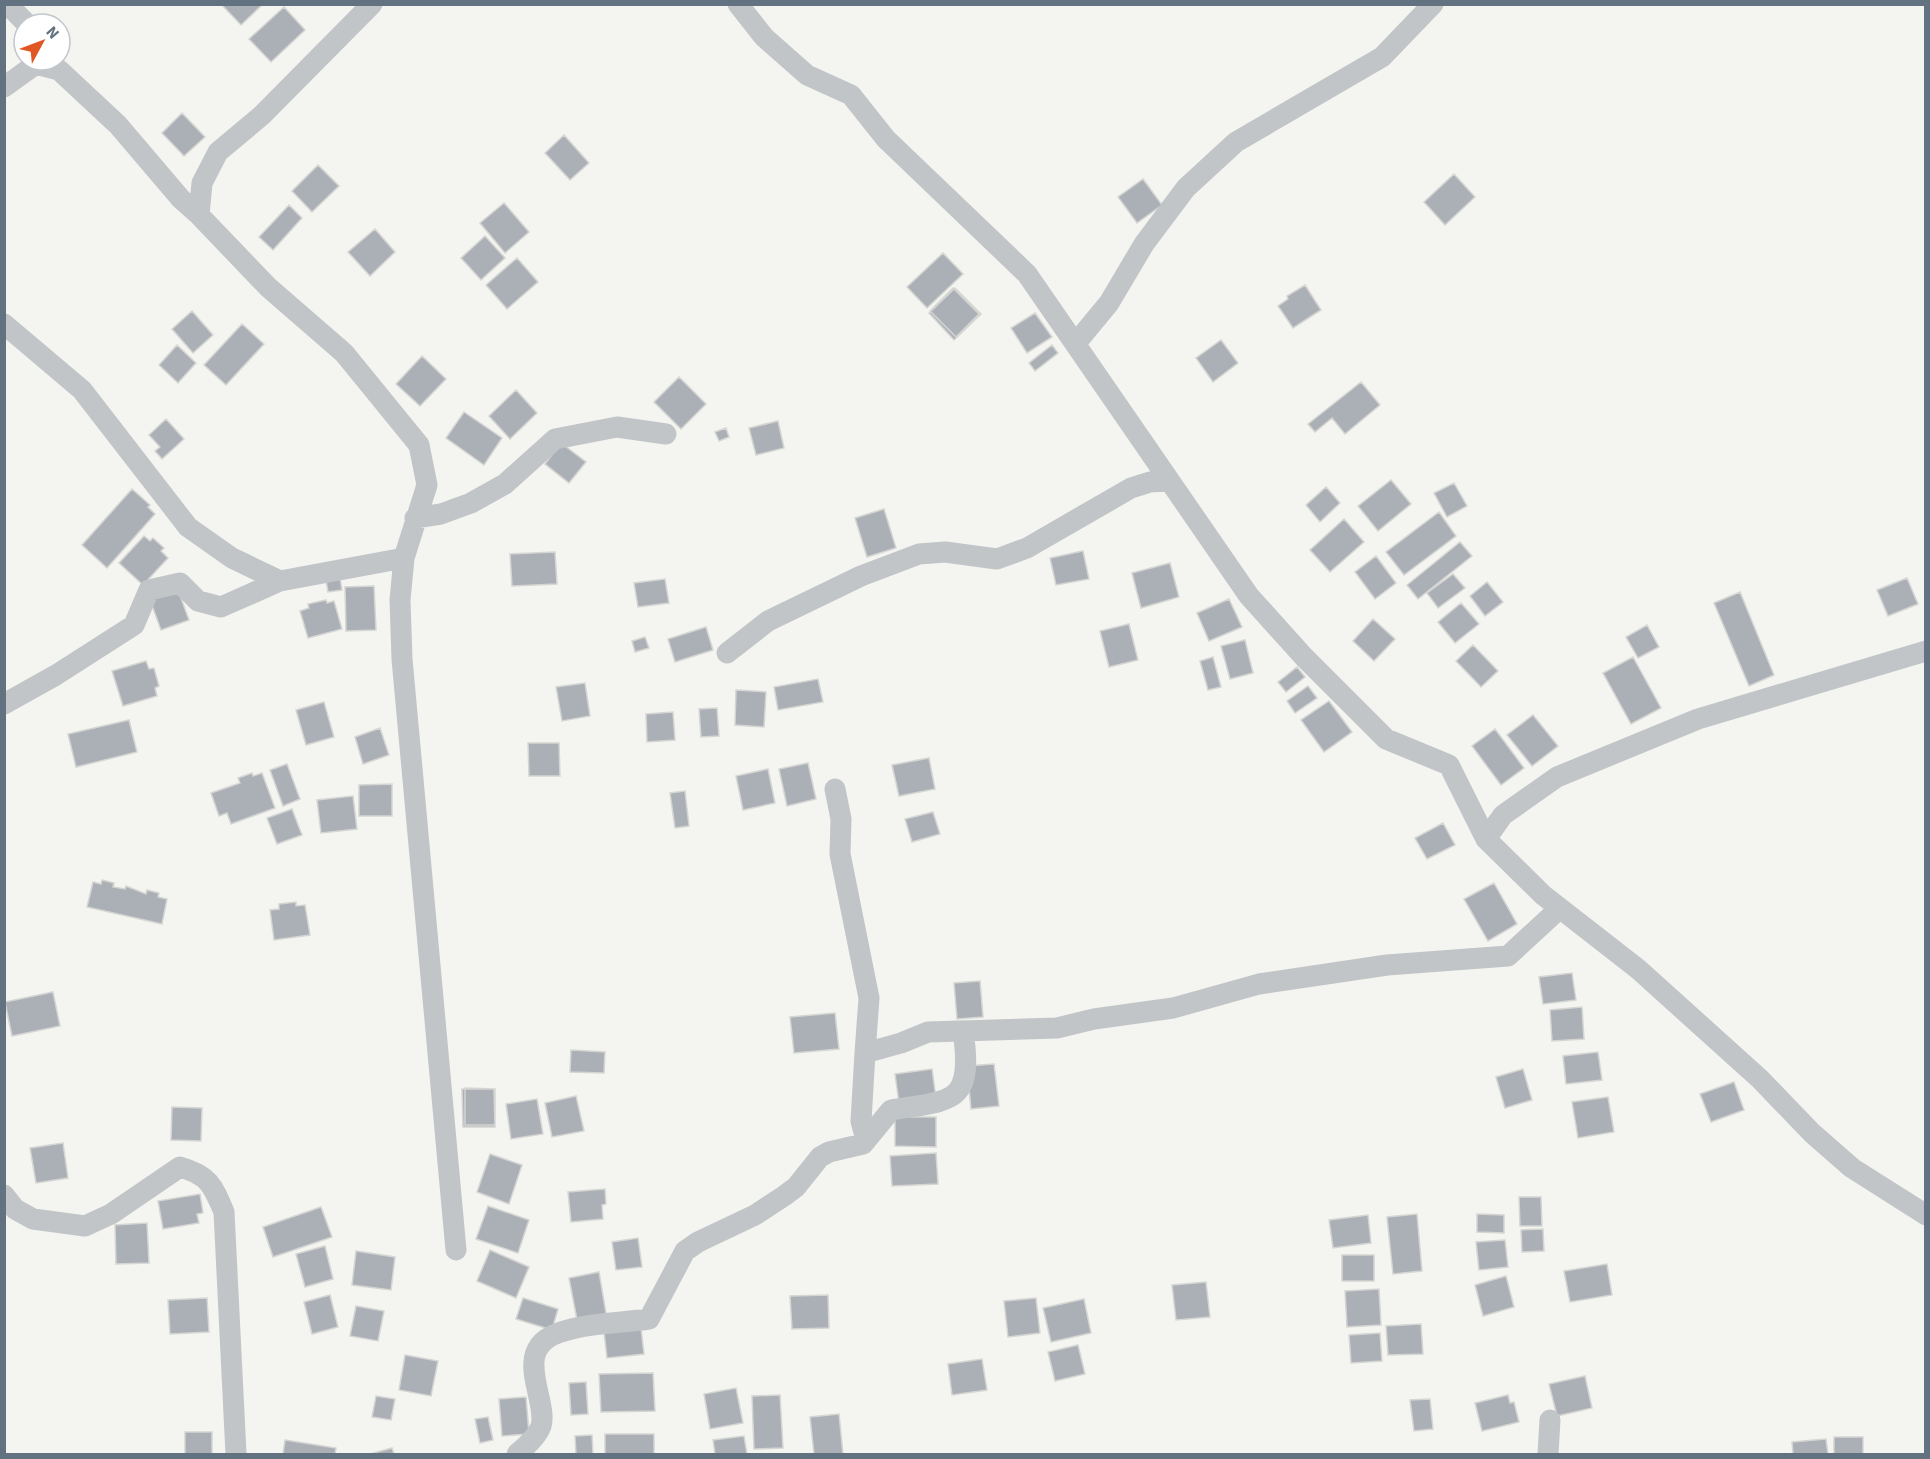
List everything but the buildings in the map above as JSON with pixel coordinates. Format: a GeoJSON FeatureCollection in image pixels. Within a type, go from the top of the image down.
{"type":"FeatureCollection","features":[{"type":"Feature","properties":{"kind":"street"},"geometry":{"type":"LineString","coordinates":[[199,215],[202,183],[218,152],[261,116],[372,4]]}},
{"type":"Feature","properties":{"kind":"street"},"geometry":{"type":"LineString","coordinates":[[738,4],[764,37],[807,75],[851,95],[886,139],[1027,274],[1249,596],[1304,657],[1386,739],[1449,765],[1486,839],[1560,908],[1638,969],[1760,1079],[1812,1133],[1852,1168],[1926,1215]]}},
{"type":"Feature","properties":{"kind":"street"},"geometry":{"type":"LineString","coordinates":[[1076,343],[1109,303],[1144,244],[1186,188],[1236,142],[1382,57],[1433,4]]}},
{"type":"Feature","properties":{"kind":"street"},"geometry":{"type":"LineString","coordinates":[[4,87],[25,72]]}},
{"type":"Feature","properties":{"kind":"street"},"geometry":{"type":"LineString","coordinates":[[63,72],[118,126],[174,192],[268,287],[344,353],[395,412],[419,445],[427,485],[404,558],[400,600],[402,658],[456,1250]]}},
{"type":"Feature","properties":{"kind":"street"},"geometry":{"type":"LineString","coordinates":[[4,324],[82,390],[188,527],[232,558],[280,581]]}},
{"type":"Feature","properties":{"kind":"street"},"geometry":{"type":"LineString","coordinates":[[415,518],[441,514],[471,503],[505,484],[555,439],[617,427],[666,434]]}},
{"type":"Feature","properties":{"kind":"street"},"geometry":{"type":"LineString","coordinates":[[727,653],[768,621],[861,576],[919,554],[945,552],[997,559],[1027,548],[1131,488],[1150,482],[1168,481]]}},
{"type":"Feature","properties":{"kind":"street"},"geometry":{"type":"LineString","coordinates":[[4,704],[56,675],[134,625],[149,590],[180,583],[198,601],[221,607],[280,581],[404,558]]}},
{"type":"Feature","properties":{"kind":"street"},"geometry":{"type":"LineString","coordinates":[[1486,839],[1503,815],[1557,777],[1698,719],[1926,651]]}},
{"type":"Feature","properties":{"kind":"street"},"geometry":{"type":"LineString","coordinates":[[835,789],[841,819],[840,854],[868,998],[861,1121],[866,1140]]}},
{"type":"Feature","properties":{"kind":"street"},"geometry":{"type":"LineString","coordinates":[[866,1053],[928,1032],[1057,1028],[1094,1019],[1173,1008],[1259,984],[1387,965],[1508,956],[1560,908]]}},
{"type":"Feature","properties":{"kind":"street"},"geometry":{"type":"LineString","coordinates":[[517,1455],[532,1441],[541,1426],[541,1408],[533,1380],[533,1362],[540,1347],[550,1337],[572,1330],[649,1319],[685,1251],[698,1242],[755,1215],[784,1196],[796,1187],[820,1157],[829,1152],[862,1144],[891,1110],[944,1102],[958,1094],[963,1085],[963,1031]]}},
{"type":"Feature","properties":{"kind":"street"},"geometry":{"type":"LineString","coordinates":[[4,1195],[15,1209],[33,1219],[85,1226],[111,1214],[180,1167],[200,1172],[215,1189],[224,1212],[236,1455]]}},
{"type":"Feature","properties":{"kind":"street"},"geometry":{"type":"LineString","coordinates":[[1548,1455],[1550,1420]]}}]}
